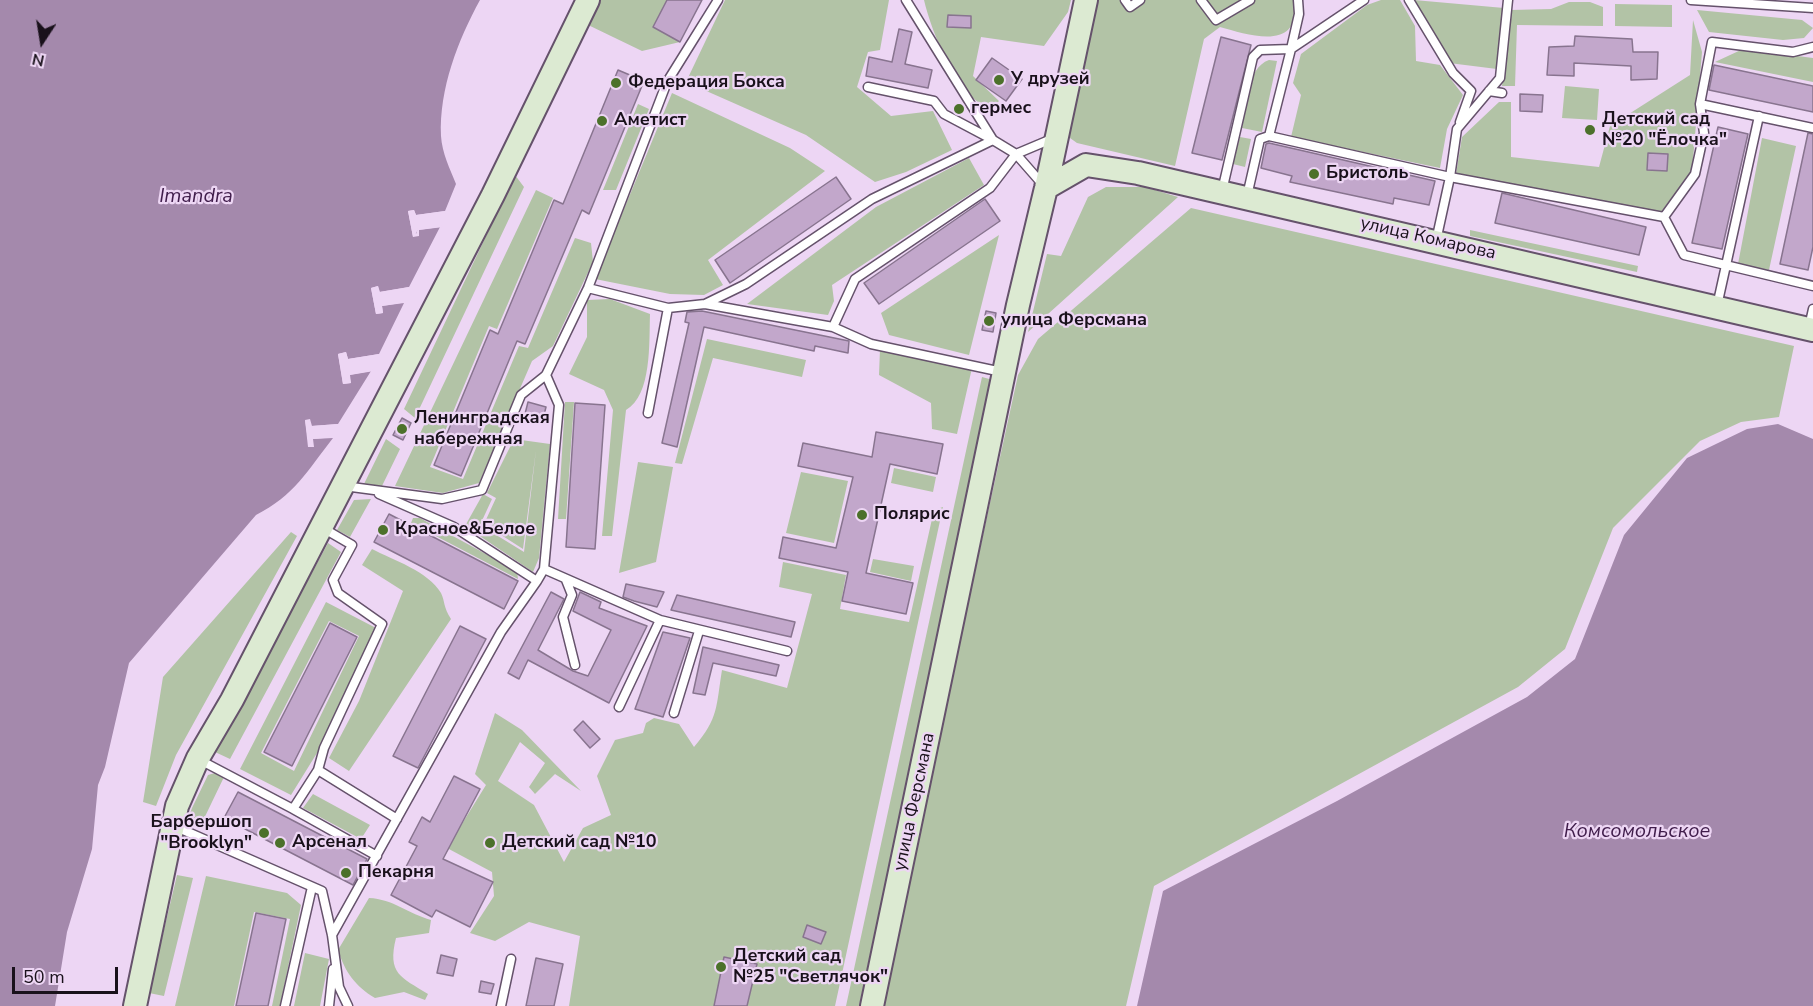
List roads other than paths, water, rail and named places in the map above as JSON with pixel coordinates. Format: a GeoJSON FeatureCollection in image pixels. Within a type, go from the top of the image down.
{"type":"FeatureCollection","features":[{"type":"Feature","properties":{"kind":"street"},"geometry":{"type":"LineString","coordinates":[[135,1006],[174,826],[186,783],[232,700],[493,195],[588,0]]}},
{"type":"Feature","properties":{"kind":"street","name":"улица Ферсмана"},"geometry":{"type":"LineString","coordinates":[[872,1006],[1021,291],[1046,188],[1086,0]]}},
{"type":"Feature","properties":{"kind":"street"},"geometry":{"type":"LineString","coordinates":[[1046,188],[1086,165],[1071,155],[1057,137]]}},
{"type":"Feature","properties":{"kind":"street","name":"улица Комарова"},"geometry":{"type":"LineString","coordinates":[[1086,165],[1247,196],[1717,307],[1812,323]]}},
{"type":"Feature","properties":{"kind":"lane"},"geometry":{"type":"LineString","coordinates":[[344,485],[442,499],[482,490],[521,395],[546,375],[588,288],[667,82],[718,0]]}},
{"type":"Feature","properties":{"kind":"lane"},"geometry":{"type":"LineString","coordinates":[[906,0],[993,140]]}},
{"type":"Feature","properties":{"kind":"lane"},"geometry":{"type":"LineString","coordinates":[[1125,0],[1130,7],[1140,0]]}},
{"type":"Feature","properties":{"kind":"lane"},"geometry":{"type":"LineString","coordinates":[[1202,0],[1216,20],[1250,0]]}},
{"type":"Feature","properties":{"kind":"lane"},"geometry":{"type":"LineString","coordinates":[[1269,136],[1299,14],[1298,0]]}},
{"type":"Feature","properties":{"kind":"lane"},"geometry":{"type":"LineString","coordinates":[[1222,191],[1253,57],[1260,50],[1291,49],[1364,0]]}},
{"type":"Feature","properties":{"kind":"lane"},"geometry":{"type":"LineString","coordinates":[[1408,0],[1453,73],[1471,91],[1457,129],[1450,177],[1436,241]]}},
{"type":"Feature","properties":{"kind":"lane"},"geometry":{"type":"LineString","coordinates":[[1457,129],[1500,78],[1508,0]]}},
{"type":"Feature","properties":{"kind":"lane"},"geometry":{"type":"LineString","coordinates":[[1691,0],[1724,4],[1813,8]]}},
{"type":"Feature","properties":{"kind":"lane"},"geometry":{"type":"LineString","coordinates":[[1664,217],[1695,174],[1704,133],[1700,105],[1712,42],[1793,52],[1813,46]]}},
{"type":"Feature","properties":{"kind":"lane"},"geometry":{"type":"LineString","coordinates":[[868,87],[934,101],[944,114],[1016,154],[1046,188]]}},
{"type":"Feature","properties":{"kind":"lane"},"geometry":{"type":"LineString","coordinates":[[1489,91],[1502,93]]}},
{"type":"Feature","properties":{"kind":"lane"},"geometry":{"type":"LineString","coordinates":[[1700,105],[1813,128]]}},
{"type":"Feature","properties":{"kind":"lane"},"geometry":{"type":"LineString","coordinates":[[1717,307],[1759,116]]}},
{"type":"Feature","properties":{"kind":"lane"},"geometry":{"type":"LineString","coordinates":[[1247,196],[1260,139],[1269,136],[1450,177],[1664,217]]}},
{"type":"Feature","properties":{"kind":"lane"},"geometry":{"type":"LineString","coordinates":[[833,327],[855,279],[990,188],[1016,154],[1057,137]]}},
{"type":"Feature","properties":{"kind":"lane"},"geometry":{"type":"LineString","coordinates":[[705,304],[746,284],[872,199],[993,140]]}},
{"type":"Feature","properties":{"kind":"lane"},"geometry":{"type":"LineString","coordinates":[[1664,217],[1684,255],[1813,286]]}},
{"type":"Feature","properties":{"kind":"lane"},"geometry":{"type":"LineString","coordinates":[[588,288],[668,308],[705,304],[833,327],[871,344],[1005,373]]}},
{"type":"Feature","properties":{"kind":"lane"},"geometry":{"type":"LineString","coordinates":[[648,414],[668,308]]}},
{"type":"Feature","properties":{"kind":"lane"},"geometry":{"type":"LineString","coordinates":[[332,935],[501,632],[544,569],[559,405],[546,375]]}},
{"type":"Feature","properties":{"kind":"lane"},"geometry":{"type":"LineString","coordinates":[[371,490],[454,527],[537,581]]}},
{"type":"Feature","properties":{"kind":"lane"},"geometry":{"type":"LineString","coordinates":[[293,809],[318,770],[324,748],[382,624],[338,593],[333,580],[352,544],[320,527]]}},
{"type":"Feature","properties":{"kind":"lane"},"geometry":{"type":"LineString","coordinates":[[544,569],[660,620],[699,632],[787,651]]}},
{"type":"Feature","properties":{"kind":"lane"},"geometry":{"type":"LineString","coordinates":[[566,580],[572,595],[563,617],[575,665]]}},
{"type":"Feature","properties":{"kind":"lane"},"geometry":{"type":"LineString","coordinates":[[619,707],[660,620]]}},
{"type":"Feature","properties":{"kind":"lane"},"geometry":{"type":"LineString","coordinates":[[674,713],[699,632]]}},
{"type":"Feature","properties":{"kind":"lane"},"geometry":{"type":"LineString","coordinates":[[198,758],[376,856]]}},
{"type":"Feature","properties":{"kind":"lane"},"geometry":{"type":"LineString","coordinates":[[318,770],[398,819]]}},
{"type":"Feature","properties":{"kind":"lane"},"geometry":{"type":"LineString","coordinates":[[174,826],[322,891],[332,935],[339,987],[348,1006]]}},
{"type":"Feature","properties":{"kind":"lane"},"geometry":{"type":"LineString","coordinates":[[285,1006],[312,886]]}},
{"type":"Feature","properties":{"kind":"lane"},"geometry":{"type":"LineString","coordinates":[[501,1006],[511,959]]}},
{"type":"Feature","properties":{"kind":"lane"},"geometry":{"type":"LineString","coordinates":[[328,1006],[334,963]]}},
{"type":"Feature","properties":{"kind":"water","name":"Imandra"},"geometry":{"type":"Polygon","coordinates":[[[0,0],[480,0],[457,48],[443,101],[441,136],[456,184],[445,211],[416,215],[414,210],[408,211],[413,237],[418,230],[440,227],[409,287],[379,292],[378,286],[371,288],[376,314],[383,313],[382,306],[404,303],[379,354],[348,359],[346,352],[338,354],[343,384],[351,383],[349,375],[371,371],[338,424],[311,426],[305,420],[309,447],[313,439],[333,438],[290,491],[256,515],[129,663],[105,767],[98,785],[92,849],[67,932],[55,1006],[0,1006],[0,0]]]}},
{"type":"Feature","properties":{"kind":"water","name":"Комсомольское"},"geometry":{"type":"Polygon","coordinates":[[[1778,424],[1813,439],[1813,1006],[1137,1006],[1163,891],[1337,801],[1527,697],[1575,659],[1624,535],[1687,458],[1747,429],[1778,424]]]}},
{"type":"Feature","properties":{"kind":"place","name":"У друзей"},"geometry":{"type":"Point","coordinates":[999,80]}},
{"type":"Feature","properties":{"kind":"place","name":"Федерация Бокса"},"geometry":{"type":"Point","coordinates":[616,83]}},
{"type":"Feature","properties":{"kind":"place","name":"гермес"},"geometry":{"type":"Point","coordinates":[959,109]}},
{"type":"Feature","properties":{"kind":"place","name":"Аметист"},"geometry":{"type":"Point","coordinates":[602,121]}},
{"type":"Feature","properties":{"kind":"place","name":"Детский сад №20 \"Ёлочка\""},"geometry":{"type":"Point","coordinates":[1590,130]}},
{"type":"Feature","properties":{"kind":"place","name":"Бристоль"},"geometry":{"type":"Point","coordinates":[1314,174]}},
{"type":"Feature","properties":{"kind":"place","name":"улица Ферсмана"},"geometry":{"type":"Point","coordinates":[989,321]}},
{"type":"Feature","properties":{"kind":"place","name":"Ленинградская набережная"},"geometry":{"type":"Point","coordinates":[402,429]}},
{"type":"Feature","properties":{"kind":"place","name":"Полярис"},"geometry":{"type":"Point","coordinates":[862,515]}},
{"type":"Feature","properties":{"kind":"place","name":"Красное&Белое"},"geometry":{"type":"Point","coordinates":[383,530]}},
{"type":"Feature","properties":{"kind":"place","name":"Барбершоп \"Brоoklyn\""},"geometry":{"type":"Point","coordinates":[264,833]}},
{"type":"Feature","properties":{"kind":"place","name":"Арсенал"},"geometry":{"type":"Point","coordinates":[280,843]}},
{"type":"Feature","properties":{"kind":"place","name":"Детский сад №10"},"geometry":{"type":"Point","coordinates":[490,843]}},
{"type":"Feature","properties":{"kind":"place","name":"Пекарня"},"geometry":{"type":"Point","coordinates":[346,873]}},
{"type":"Feature","properties":{"kind":"place","name":"Детский сад №25 \"Светлячок\""},"geometry":{"type":"Point","coordinates":[721,967]}}]}
